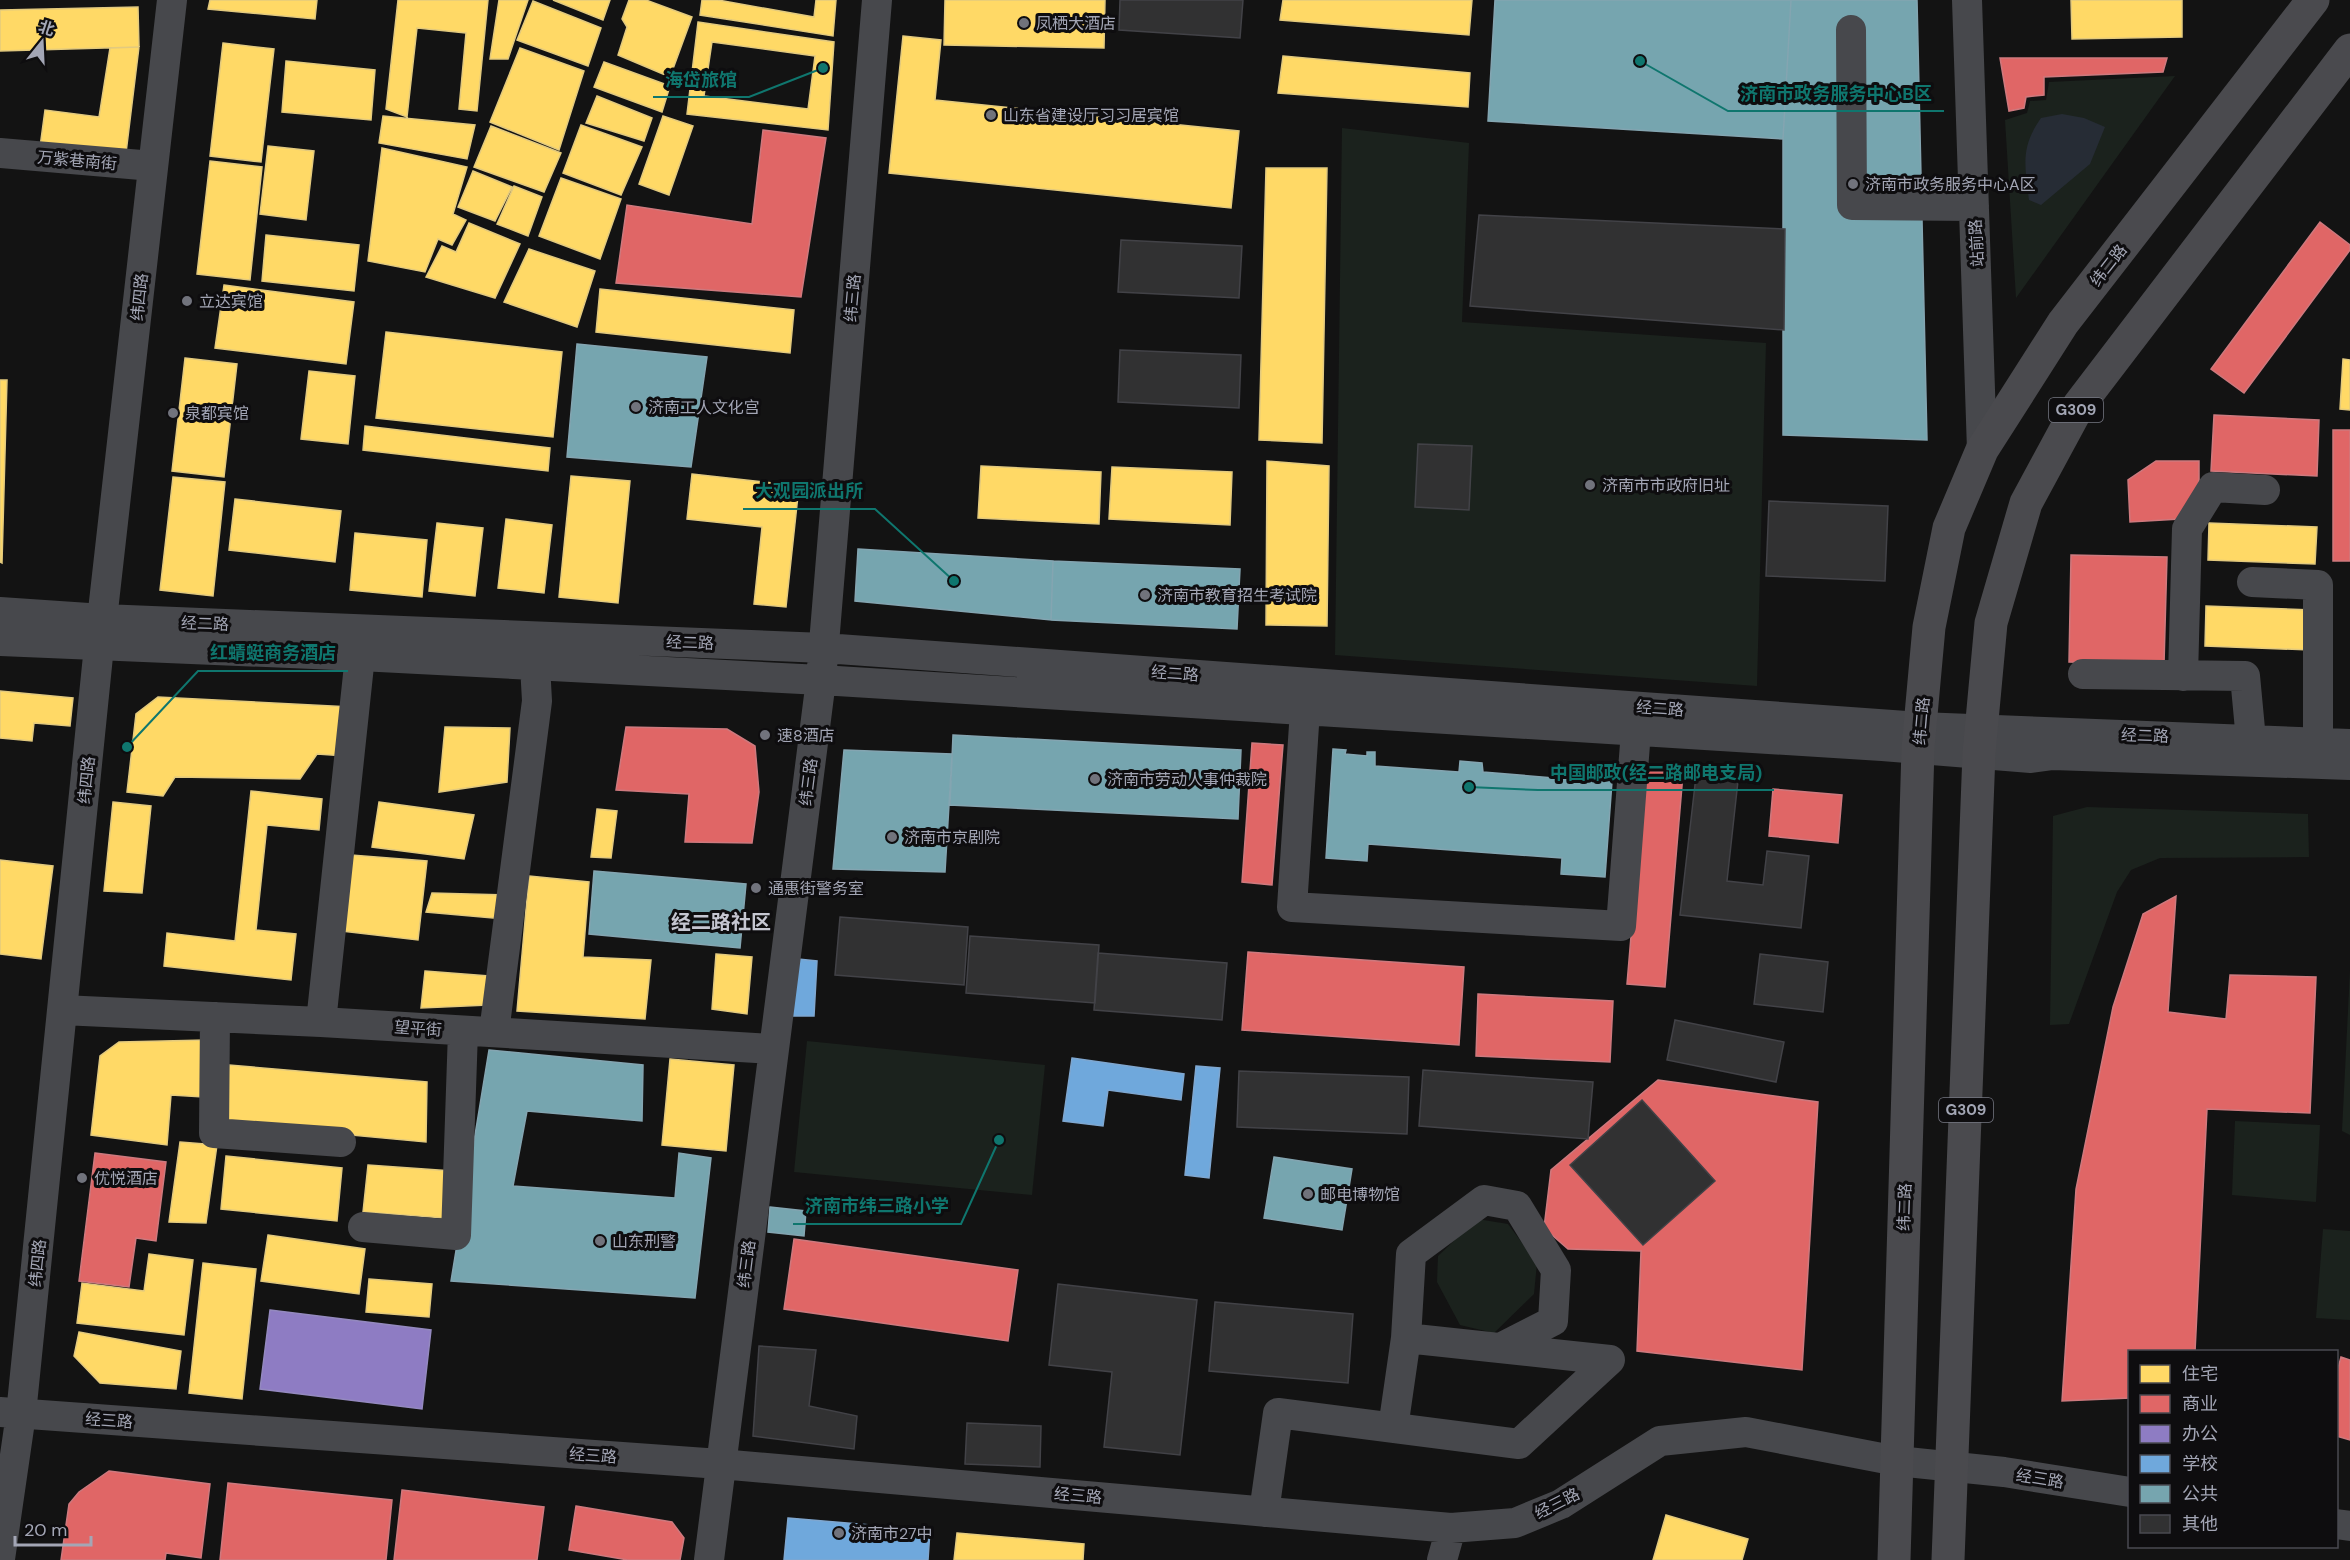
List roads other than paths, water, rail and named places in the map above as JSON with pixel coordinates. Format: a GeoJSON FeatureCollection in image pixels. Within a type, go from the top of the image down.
{"type":"FeatureCollection","features":[{"type":"Feature","properties":{"kind":"highway","name":"纬二路"},"geometry":{"type":"LineString","coordinates":[[1894,1560],[1919,738],[1929,627],[1948,528],[1982,450],[2063,323],[2313,0]]}},
{"type":"Feature","properties":{"kind":"highway","name":"G309"},"geometry":{"type":"LineString","coordinates":[[1948,1560],[1980,741],[1991,623],[2026,503],[2079,405],[2350,50]]}},
{"type":"Feature","properties":{"kind":"street","name":"纬四路"},"geometry":{"type":"LineString","coordinates":[[0,1559],[11,1413],[62,1010],[101,633],[172,0]]}},
{"type":"Feature","properties":{"kind":"street","name":"纬三路"},"geometry":{"type":"LineString","coordinates":[[709,1560],[821,680],[877,0]]}},
{"type":"Feature","properties":{"kind":"street","name":"站前路"},"geometry":{"type":"LineString","coordinates":[[1967,0],[1982,450]]}},
{"type":"Feature","properties":{"kind":"street"},"geometry":{"type":"LineString","coordinates":[[1851,30],[1852,205],[1974,206]]}},
{"type":"Feature","properties":{"kind":"street","name":"万紫巷南街"},"geometry":{"type":"LineString","coordinates":[[0,153],[153,166]]}},
{"type":"Feature","properties":{"kind":"street"},"geometry":{"type":"LineString","coordinates":[[2183,676],[2187,529],[2213,487],[2265,490]]}},
{"type":"Feature","properties":{"kind":"street"},"geometry":{"type":"LineString","coordinates":[[2252,582],[2318,585],[2318,742]]}},
{"type":"Feature","properties":{"kind":"street","name":"经二路"},"geometry":{"type":"LineString","coordinates":[[0,612],[101,633],[360,656],[821,680],[1636,731],[1980,741],[2251,740],[2350,744]]}},
{"type":"Feature","properties":{"kind":"street","name":"经二路"},"geometry":{"type":"LineString","coordinates":[[0,640],[101,633],[824,648],[1919,738]]}},
{"type":"Feature","properties":{"kind":"street"},"geometry":{"type":"LineString","coordinates":[[321,1022],[360,656]]}},
{"type":"Feature","properties":{"kind":"street"},"geometry":{"type":"LineString","coordinates":[[494,1032],[537,701],[536,665]]}},
{"type":"Feature","properties":{"kind":"street"},"geometry":{"type":"LineString","coordinates":[[2083,674],[2245,676],[2251,740]]}},
{"type":"Feature","properties":{"kind":"street"},"geometry":{"type":"LineString","coordinates":[[1305,710],[1292,907],[1621,926],[1636,731]]}},
{"type":"Feature","properties":{"kind":"street","name":"经二路"},"geometry":{"type":"LineString","coordinates":[[1980,741],[2031,758],[2053,755],[2350,765]]}},
{"type":"Feature","properties":{"kind":"street","name":"望平街"},"geometry":{"type":"LineString","coordinates":[[62,1010],[321,1022],[774,1049]]}},
{"type":"Feature","properties":{"kind":"street"},"geometry":{"type":"LineString","coordinates":[[215,1017],[214,1133],[341,1142]]}},
{"type":"Feature","properties":{"kind":"street"},"geometry":{"type":"LineString","coordinates":[[363,1227],[456,1236],[463,1031]]}},
{"type":"Feature","properties":{"kind":"street"},"geometry":{"type":"LineString","coordinates":[[1393,1428],[1406,1338],[1411,1254],[1484,1200],[1516,1206],[1556,1270],[1552,1321],[1500,1348]]}},
{"type":"Feature","properties":{"kind":"street"},"geometry":{"type":"LineString","coordinates":[[1264,1512],[1278,1413],[1519,1444],[1610,1360],[1406,1338]]}},
{"type":"Feature","properties":{"kind":"street","name":"经三路"},"geometry":{"type":"LineString","coordinates":[[11,1413],[720,1464],[1451,1528],[1515,1523],[1561,1503],[1660,1441],[1746,1432],[1896,1461],[1952,1466],[2128,1492]]}},
{"type":"Feature","properties":{"kind":"street"},"geometry":{"type":"LineString","coordinates":[[1442,1560],[1451,1528]]}},
{"type":"Feature","properties":{"kind":"place","name":"凤栖大酒店"},"geometry":{"type":"Point","coordinates":[1024,23]}},
{"type":"Feature","properties":{"kind":"place","name":"济南市政务服务中心B区"},"geometry":{"type":"Point","coordinates":[1640,61]}},
{"type":"Feature","properties":{"kind":"place","name":"海岱旅馆"},"geometry":{"type":"Point","coordinates":[823,68]}},
{"type":"Feature","properties":{"kind":"place","name":"山东省建设厅习习居宾馆"},"geometry":{"type":"Point","coordinates":[991,115]}},
{"type":"Feature","properties":{"kind":"place","name":"济南市政务服务中心A区"},"geometry":{"type":"Point","coordinates":[1853,184]}},
{"type":"Feature","properties":{"kind":"place","name":"立达宾馆"},"geometry":{"type":"Point","coordinates":[187,301]}},
{"type":"Feature","properties":{"kind":"place","name":"济南工人文化宫"},"geometry":{"type":"Point","coordinates":[636,407]}},
{"type":"Feature","properties":{"kind":"place","name":"泉都宾馆"},"geometry":{"type":"Point","coordinates":[173,413]}},
{"type":"Feature","properties":{"kind":"place","name":"济南市市政府旧址"},"geometry":{"type":"Point","coordinates":[1590,485]}},
{"type":"Feature","properties":{"kind":"place","name":"大观园派出所"},"geometry":{"type":"Point","coordinates":[954,581]}},
{"type":"Feature","properties":{"kind":"place","name":"济南市教育招生考试院"},"geometry":{"type":"Point","coordinates":[1145,595]}},
{"type":"Feature","properties":{"kind":"place","name":"速8酒店"},"geometry":{"type":"Point","coordinates":[765,735]}},
{"type":"Feature","properties":{"kind":"place","name":"红蜻蜓商务酒店"},"geometry":{"type":"Point","coordinates":[127,747]}},
{"type":"Feature","properties":{"kind":"place","name":"济南市劳动人事仲裁院"},"geometry":{"type":"Point","coordinates":[1095,779]}},
{"type":"Feature","properties":{"kind":"place","name":"中国邮政(经二路邮电支局)"},"geometry":{"type":"Point","coordinates":[1469,787]}},
{"type":"Feature","properties":{"kind":"place","name":"济南市京剧院"},"geometry":{"type":"Point","coordinates":[892,837]}},
{"type":"Feature","properties":{"kind":"place","name":"通惠街警务室"},"geometry":{"type":"Point","coordinates":[756,888]}},
{"type":"Feature","properties":{"kind":"place","name":"济南市纬三路小学"},"geometry":{"type":"Point","coordinates":[999,1140]}},
{"type":"Feature","properties":{"kind":"place","name":"优悦酒店"},"geometry":{"type":"Point","coordinates":[82,1178]}},
{"type":"Feature","properties":{"kind":"place","name":"邮电博物馆"},"geometry":{"type":"Point","coordinates":[1308,1194]}},
{"type":"Feature","properties":{"kind":"place","name":"山东刑警"},"geometry":{"type":"Point","coordinates":[600,1241]}},
{"type":"Feature","properties":{"kind":"place","name":"济南市27中"},"geometry":{"type":"Point","coordinates":[839,1533]}},
{"type":"Feature","properties":{"kind":"district","name":"经二路社区"},"geometry":{"type":"Point","coordinates":[721,922]}}]}
